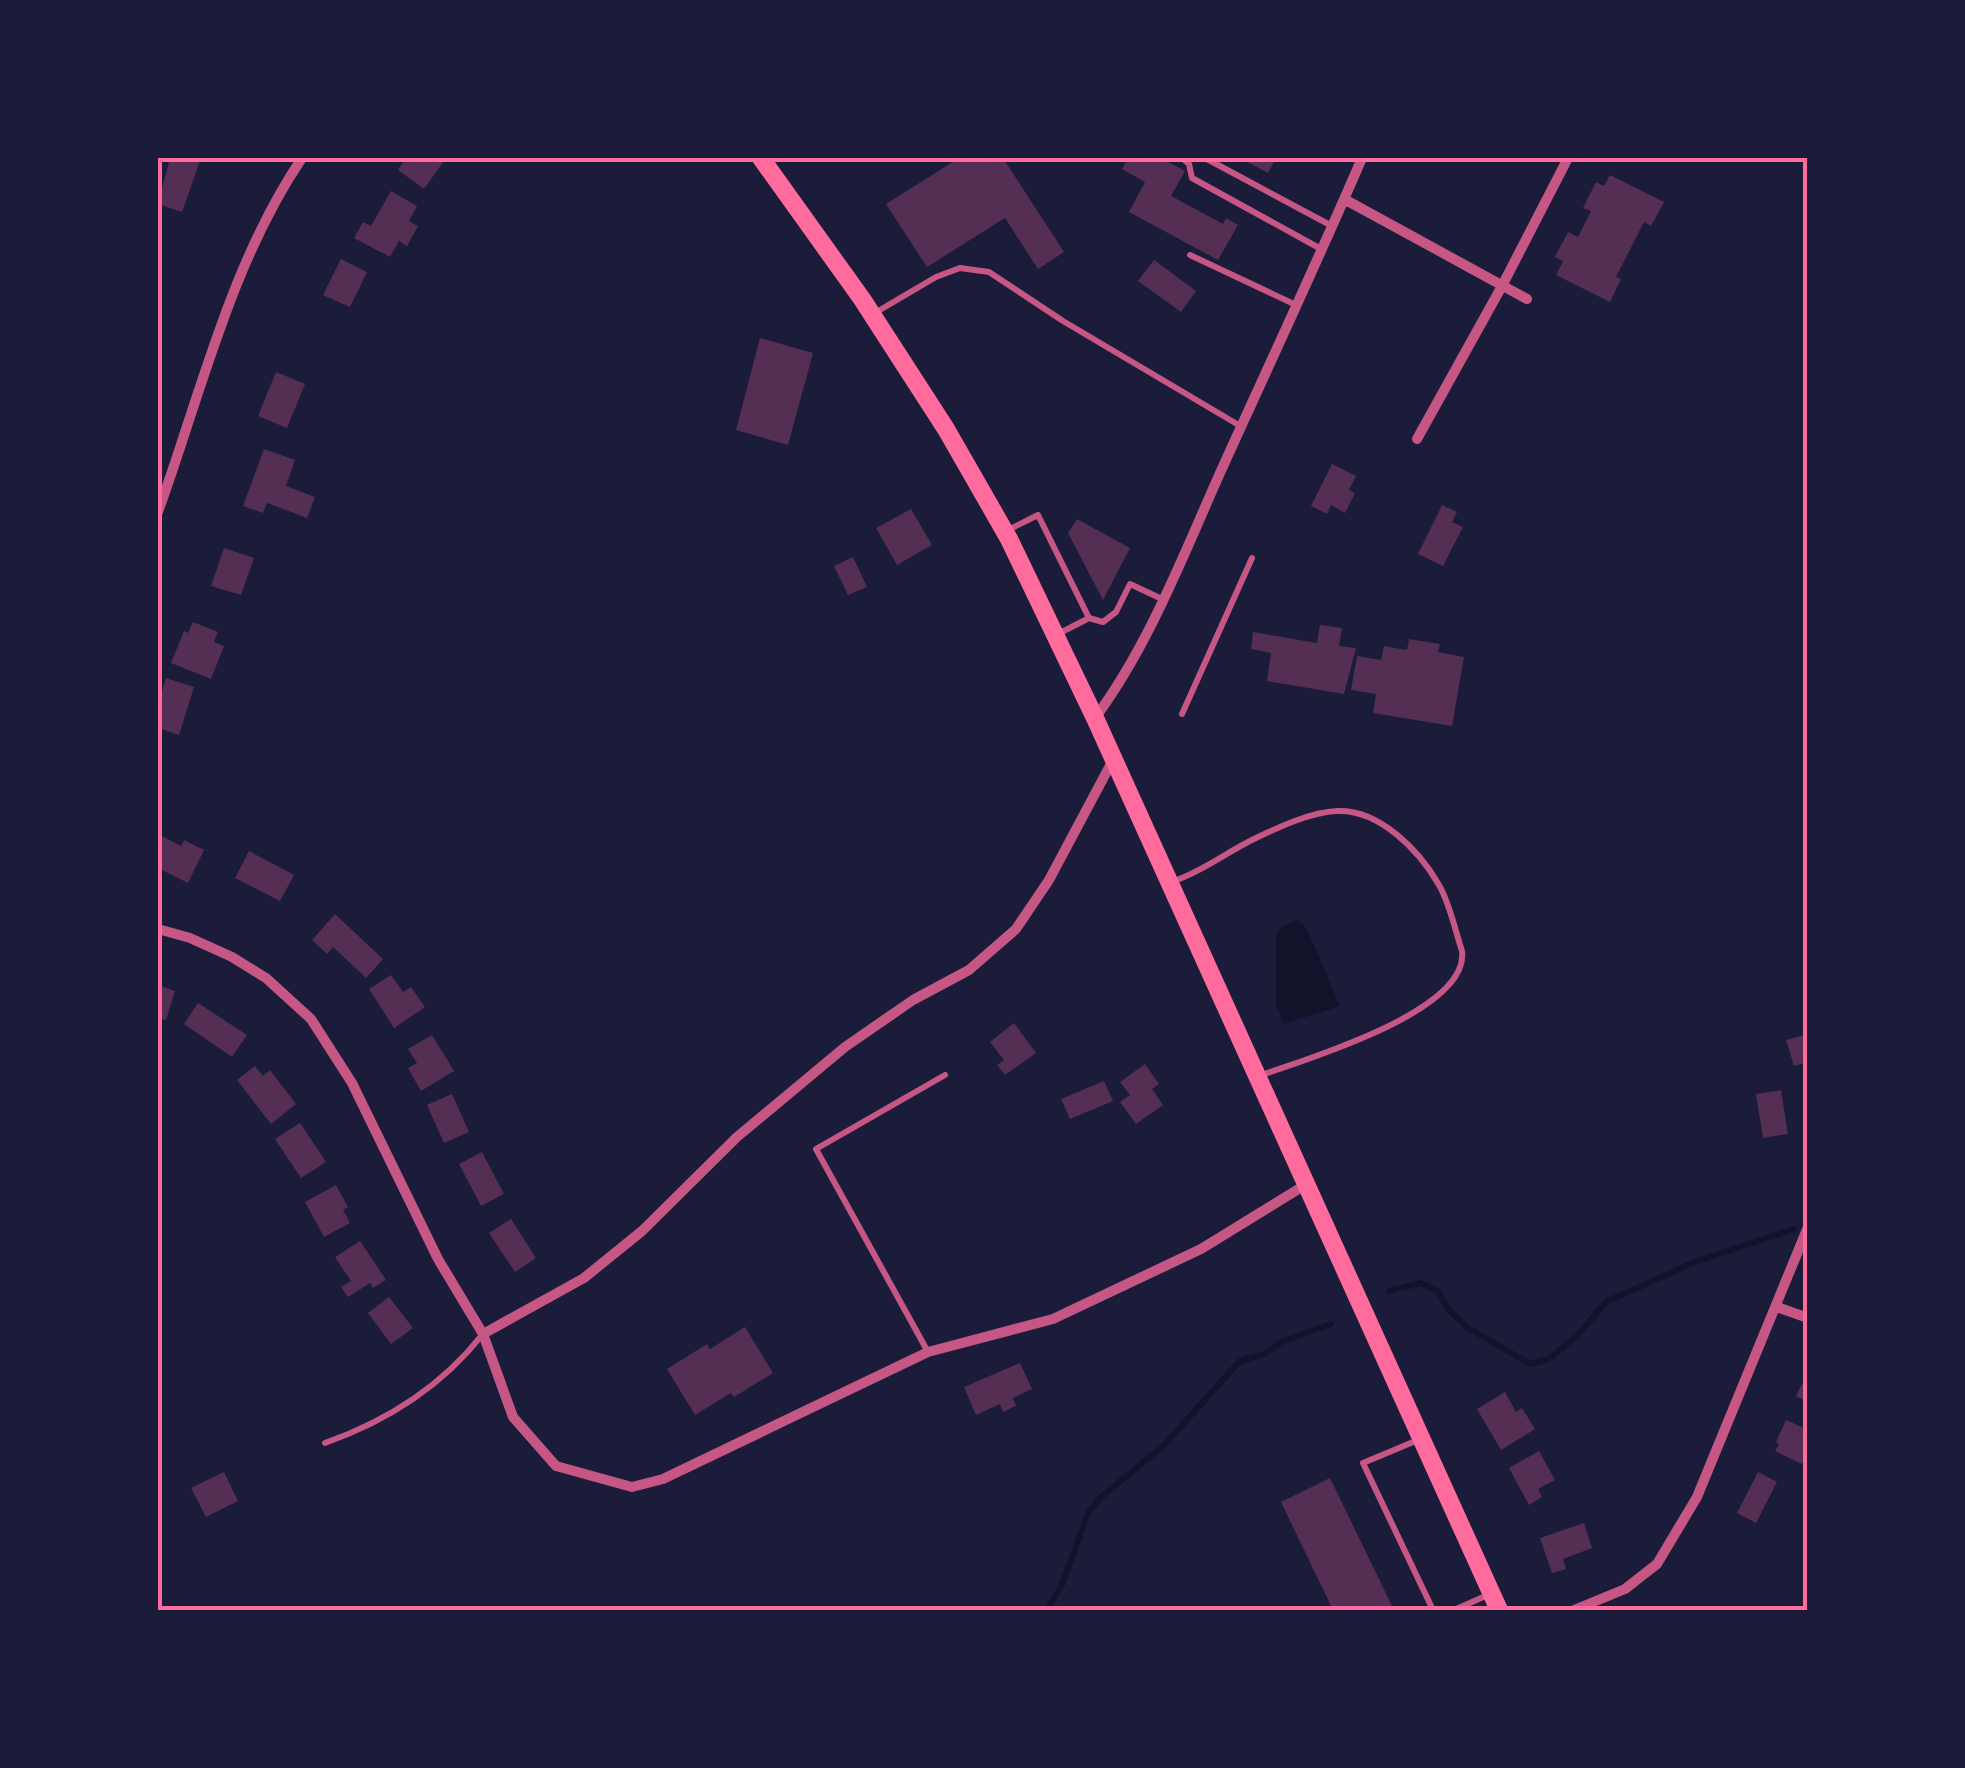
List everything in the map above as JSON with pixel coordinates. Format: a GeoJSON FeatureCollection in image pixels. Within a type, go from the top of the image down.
{"type":"FeatureCollection","features":[{"type":"Feature","properties":{"kind":"main road"},"geometry":{"type":"LineString","coordinates":[[762,158],[872,314],[946,428],[1005,532],[1095,718],[1495,1602]]}},
{"type":"Feature","properties":{"kind":"street"},"geometry":{"type":"LineString","coordinates":[[158,512],[260,228],[302,158]]}},
{"type":"Feature","properties":{"kind":"street"},"geometry":{"type":"LineString","coordinates":[[1095,718],[1120,684],[1162,600],[1362,158]]}},
{"type":"Feature","properties":{"kind":"street"},"geometry":{"type":"LineString","coordinates":[[1417,439],[1568,158]]}},
{"type":"Feature","properties":{"kind":"street"},"geometry":{"type":"LineString","coordinates":[[1344,199],[1528,299]]}},
{"type":"Feature","properties":{"kind":"street"},"geometry":{"type":"LineString","coordinates":[[483,1334],[584,1278],[642,1232],[737,1137],[845,1047],[913,1000],[970,970],[1016,928],[1050,880],[1113,760]]}},
{"type":"Feature","properties":{"kind":"street"},"geometry":{"type":"LineString","coordinates":[[158,930],[190,938],[232,957],[266,978],[312,1018],[352,1083],[438,1259],[483,1334],[513,1417],[556,1466],[632,1488],[663,1479],[928,1352],[1053,1319],[1201,1249],[1306,1185]]}},
{"type":"Feature","properties":{"kind":"street"},"geometry":{"type":"LineString","coordinates":[[1574,1610],[1625,1589],[1657,1564],[1697,1497],[1808,1227]]}},
{"type":"Feature","properties":{"kind":"street"},"geometry":{"type":"LineString","coordinates":[[1777,1307],[1808,1318]]}},
{"type":"Feature","properties":{"kind":"lane"},"geometry":{"type":"LineString","coordinates":[[1182,158],[1192,178],[1321,248]]}},
{"type":"Feature","properties":{"kind":"lane"},"geometry":{"type":"LineString","coordinates":[[1205,158],[1332,226]]}},
{"type":"Feature","properties":{"kind":"lane"},"geometry":{"type":"LineString","coordinates":[[1190,255],[1297,306]]}},
{"type":"Feature","properties":{"kind":"lane"},"geometry":{"type":"LineString","coordinates":[[872,314],[936,277],[960,268],[989,272],[1063,321],[1242,427]]}},
{"type":"Feature","properties":{"kind":"lane"},"geometry":{"type":"LineString","coordinates":[[1005,532],[1038,515],[1089,618]]}},
{"type":"Feature","properties":{"kind":"lane"},"geometry":{"type":"LineString","coordinates":[[1182,714],[1252,558]]}},
{"type":"Feature","properties":{"kind":"lane"},"geometry":{"type":"LineString","coordinates":[[1055,636],[1089,618],[1103,622],[1116,612],[1130,584],[1162,600]]}},
{"type":"Feature","properties":{"kind":"lane"},"geometry":{"type":"LineString","coordinates":[[1168,883],[1255,839],[1332,810],[1365,814],[1380,823],[1405,843],[1441,888],[1462,951],[1463,961],[1454,978],[1436,996],[1374,1035],[1256,1077]]}},
{"type":"Feature","properties":{"kind":"lane"},"geometry":{"type":"LineString","coordinates":[[928,1352],[816,1149],[945,1075]]}},
{"type":"Feature","properties":{"kind":"lane"},"geometry":{"type":"LineString","coordinates":[[325,1443],[381,1418],[435,1384],[462,1361],[483,1334]]}},
{"type":"Feature","properties":{"kind":"lane"},"geometry":{"type":"LineString","coordinates":[[1421,1439],[1363,1463],[1433,1610]]}},
{"type":"Feature","properties":{"kind":"lane"},"geometry":{"type":"LineString","coordinates":[[1454,1610],[1495,1602]]}},
{"type":"Feature","properties":{"kind":"shaded area"},"geometry":{"type":"Polygon","coordinates":[[[1298,920],[1307,929],[1340,1006],[1283,1024],[1276,1004],[1276,936],[1280,928],[1298,920]]]}},
{"type":"Feature","properties":{"kind":"building"},"geometry":{"type":"Polygon","coordinates":[[[170,158],[201,158],[182,212],[158,204],[170,158]]]}},
{"type":"Feature","properties":{"kind":"building"},"geometry":{"type":"Polygon","coordinates":[[[406,158],[446,158],[424,189],[398,170],[406,158]]]}},
{"type":"Feature","properties":{"kind":"building"},"geometry":{"type":"Polygon","coordinates":[[[959,158],[1003,158],[1064,252],[1038,269],[1005,218],[927,267],[886,204],[959,158]]]}},
{"type":"Feature","properties":{"kind":"building"},"geometry":{"type":"Polygon","coordinates":[[[1128,158],[1161,158],[1185,171],[1171,196],[1223,224],[1226,218],[1238,225],[1218,260],[1129,212],[1145,182],[1122,169],[1128,158]]]}},
{"type":"Feature","properties":{"kind":"building"},"geometry":{"type":"Polygon","coordinates":[[[1240,158],[1276,158],[1268,173],[1240,158]]]}},
{"type":"Feature","properties":{"kind":"building"},"geometry":{"type":"Polygon","coordinates":[[[1610,175],[1664,202],[1651,226],[1644,222],[1616,277],[1621,279],[1610,302],[1556,275],[1563,261],[1555,257],[1568,232],[1578,237],[1591,211],[1583,208],[1596,182],[1604,186],[1610,175]]]}},
{"type":"Feature","properties":{"kind":"building"},"geometry":{"type":"Polygon","coordinates":[[[391,191],[417,206],[409,221],[418,226],[407,246],[399,241],[390,257],[354,238],[363,222],[371,226],[391,191]]]}},
{"type":"Feature","properties":{"kind":"building"},"geometry":{"type":"Polygon","coordinates":[[[341,259],[367,272],[350,307],[323,295],[341,259]]]}},
{"type":"Feature","properties":{"kind":"building"},"geometry":{"type":"Polygon","coordinates":[[[1154,260],[1196,291],[1181,312],[1138,281],[1154,260]]]}},
{"type":"Feature","properties":{"kind":"building"},"geometry":{"type":"Polygon","coordinates":[[[760,338],[813,353],[788,445],[736,430],[760,338]]]}},
{"type":"Feature","properties":{"kind":"building"},"geometry":{"type":"Polygon","coordinates":[[[276,372],[305,384],[287,428],[258,416],[276,372]]]}},
{"type":"Feature","properties":{"kind":"building"},"geometry":{"type":"Polygon","coordinates":[[[264,449],[295,460],[286,486],[315,497],[307,518],[267,503],[263,513],[243,506],[264,449]]]}},
{"type":"Feature","properties":{"kind":"building"},"geometry":{"type":"Polygon","coordinates":[[[1332,464],[1356,476],[1349,490],[1355,493],[1345,513],[1331,505],[1327,514],[1311,506],[1332,464]]]}},
{"type":"Feature","properties":{"kind":"building"},"geometry":{"type":"Polygon","coordinates":[[[1442,505],[1457,512],[1452,522],[1463,527],[1443,566],[1418,554],[1442,505]]]}},
{"type":"Feature","properties":{"kind":"building"},"geometry":{"type":"Polygon","coordinates":[[[911,509],[932,545],[897,565],[876,528],[911,509]]]}},
{"type":"Feature","properties":{"kind":"building"},"geometry":{"type":"Polygon","coordinates":[[[1077,519],[1130,548],[1103,600],[1068,533],[1077,519]]]}},
{"type":"Feature","properties":{"kind":"building"},"geometry":{"type":"Polygon","coordinates":[[[224,548],[254,558],[241,595],[211,586],[224,548]]]}},
{"type":"Feature","properties":{"kind":"building"},"geometry":{"type":"Polygon","coordinates":[[[853,557],[867,587],[848,595],[834,566],[853,557]]]}},
{"type":"Feature","properties":{"kind":"building"},"geometry":{"type":"Polygon","coordinates":[[[193,622],[218,632],[214,642],[224,646],[211,679],[171,663],[184,631],[188,633],[193,622]]]}},
{"type":"Feature","properties":{"kind":"building"},"geometry":{"type":"Polygon","coordinates":[[[1320,625],[1342,628],[1339,646],[1356,648],[1344,694],[1267,681],[1271,653],[1251,649],[1253,632],[1317,643],[1320,625]]]}},
{"type":"Feature","properties":{"kind":"building"},"geometry":{"type":"Polygon","coordinates":[[[1409,639],[1440,644],[1438,652],[1464,657],[1452,726],[1373,713],[1376,694],[1351,690],[1357,656],[1381,660],[1384,646],[1407,650],[1409,639]]]}},
{"type":"Feature","properties":{"kind":"building"},"geometry":{"type":"Polygon","coordinates":[[[166,678],[194,687],[179,735],[158,728],[158,706],[166,678]]]}},
{"type":"Feature","properties":{"kind":"building"},"geometry":{"type":"Polygon","coordinates":[[[158,834],[181,846],[184,840],[204,850],[188,883],[158,868],[158,834]]]}},
{"type":"Feature","properties":{"kind":"building"},"geometry":{"type":"Polygon","coordinates":[[[249,851],[294,875],[280,901],[235,878],[249,851]]]}},
{"type":"Feature","properties":{"kind":"building"},"geometry":{"type":"Polygon","coordinates":[[[335,914],[383,959],[366,978],[333,947],[327,954],[312,940],[335,914]]]}},
{"type":"Feature","properties":{"kind":"building"},"geometry":{"type":"Polygon","coordinates":[[[391,975],[403,992],[411,987],[425,1007],[394,1028],[369,989],[391,975]]]}},
{"type":"Feature","properties":{"kind":"building"},"geometry":{"type":"Polygon","coordinates":[[[158,985],[175,991],[166,1020],[158,1018],[158,985]]]}},
{"type":"Feature","properties":{"kind":"building"},"geometry":{"type":"Polygon","coordinates":[[[198,1003],[247,1035],[232,1057],[184,1024],[198,1003]]]}},
{"type":"Feature","properties":{"kind":"building"},"geometry":{"type":"Polygon","coordinates":[[[1014,1023],[1036,1053],[1005,1075],[997,1065],[1004,1060],[990,1042],[1014,1023]]]}},
{"type":"Feature","properties":{"kind":"building"},"geometry":{"type":"Polygon","coordinates":[[[1808,1034],[1808,1062],[1794,1066],[1786,1040],[1808,1034]]]}},
{"type":"Feature","properties":{"kind":"building"},"geometry":{"type":"Polygon","coordinates":[[[432,1035],[454,1071],[421,1091],[408,1068],[417,1063],[408,1049],[432,1035]]]}},
{"type":"Feature","properties":{"kind":"building"},"geometry":{"type":"Polygon","coordinates":[[[1145,1064],[1159,1084],[1152,1089],[1163,1105],[1136,1124],[1120,1102],[1130,1095],[1120,1082],[1145,1064]]]}},
{"type":"Feature","properties":{"kind":"building"},"geometry":{"type":"Polygon","coordinates":[[[255,1066],[263,1076],[270,1070],[296,1104],[271,1124],[237,1080],[255,1066]]]}},
{"type":"Feature","properties":{"kind":"building"},"geometry":{"type":"Polygon","coordinates":[[[1104,1081],[1113,1101],[1070,1119],[1061,1099],[1104,1081]]]}},
{"type":"Feature","properties":{"kind":"building"},"geometry":{"type":"Polygon","coordinates":[[[1781,1090],[1788,1134],[1763,1138],[1756,1094],[1781,1090]]]}},
{"type":"Feature","properties":{"kind":"building"},"geometry":{"type":"Polygon","coordinates":[[[452,1094],[469,1132],[444,1143],[427,1105],[452,1094]]]}},
{"type":"Feature","properties":{"kind":"building"},"geometry":{"type":"Polygon","coordinates":[[[300,1123],[326,1162],[301,1178],[275,1139],[300,1123]]]}},
{"type":"Feature","properties":{"kind":"building"},"geometry":{"type":"Polygon","coordinates":[[[482,1152],[504,1194],[481,1206],[459,1164],[482,1152]]]}},
{"type":"Feature","properties":{"kind":"building"},"geometry":{"type":"Polygon","coordinates":[[[336,1185],[348,1207],[343,1210],[350,1223],[324,1237],[305,1202],[336,1185]]]}},
{"type":"Feature","properties":{"kind":"building"},"geometry":{"type":"Polygon","coordinates":[[[511,1219],[536,1258],[515,1272],[489,1233],[511,1219]]]}},
{"type":"Feature","properties":{"kind":"building"},"geometry":{"type":"Polygon","coordinates":[[[360,1241],[386,1280],[373,1288],[370,1283],[348,1297],[341,1287],[351,1281],[335,1257],[360,1241]]]}},
{"type":"Feature","properties":{"kind":"building"},"geometry":{"type":"Polygon","coordinates":[[[389,1297],[413,1328],[391,1344],[368,1313],[389,1297]]]}},
{"type":"Feature","properties":{"kind":"building"},"geometry":{"type":"Polygon","coordinates":[[[745,1327],[773,1373],[695,1415],[667,1369],[707,1344],[710,1349],[745,1327]]]}},
{"type":"Feature","properties":{"kind":"building"},"geometry":{"type":"Polygon","coordinates":[[[1020,1363],[1032,1389],[1013,1398],[1016,1406],[1003,1412],[1000,1404],[976,1415],[964,1387],[1020,1363]]]}},
{"type":"Feature","properties":{"kind":"building"},"geometry":{"type":"Polygon","coordinates":[[[1808,1372],[1808,1402],[1796,1396],[1808,1372]]]}},
{"type":"Feature","properties":{"kind":"building"},"geometry":{"type":"Polygon","coordinates":[[[1505,1392],[1516,1412],[1522,1408],[1535,1429],[1501,1450],[1477,1409],[1505,1392]]]}},
{"type":"Feature","properties":{"kind":"building"},"geometry":{"type":"Polygon","coordinates":[[[1786,1420],[1808,1430],[1808,1452],[1802,1464],[1775,1451],[1786,1420]]]}},
{"type":"Feature","properties":{"kind":"building"},"geometry":{"type":"Polygon","coordinates":[[[1539,1451],[1555,1480],[1538,1489],[1542,1497],[1529,1505],[1509,1468],[1539,1451]]]}},
{"type":"Feature","properties":{"kind":"building"},"geometry":{"type":"Polygon","coordinates":[[[224,1472],[238,1501],[206,1517],[191,1488],[224,1472]]]}},
{"type":"Feature","properties":{"kind":"building"},"geometry":{"type":"Polygon","coordinates":[[[1758,1472],[1777,1482],[1756,1523],[1737,1513],[1758,1472]]]}},
{"type":"Feature","properties":{"kind":"building"},"geometry":{"type":"Polygon","coordinates":[[[1330,1478],[1394,1610],[1333,1610],[1281,1502],[1330,1478]]]}},
{"type":"Feature","properties":{"kind":"building"},"geometry":{"type":"Polygon","coordinates":[[[1584,1523],[1592,1548],[1563,1559],[1566,1569],[1552,1573],[1540,1538],[1584,1523]]]}},
{"type":"Feature","properties":{"kind":"waterway"},"geometry":{"type":"LineString","coordinates":[[1389,1291],[1420,1283],[1438,1291],[1449,1310],[1467,1327],[1530,1364],[1549,1359],[1578,1335],[1606,1302],[1695,1262],[1794,1229]]}},
{"type":"Feature","properties":{"kind":"waterway"},"geometry":{"type":"LineString","coordinates":[[1047,1610],[1062,1585],[1088,1513],[1100,1498],[1164,1445],[1240,1361],[1331,1324]]}}]}
